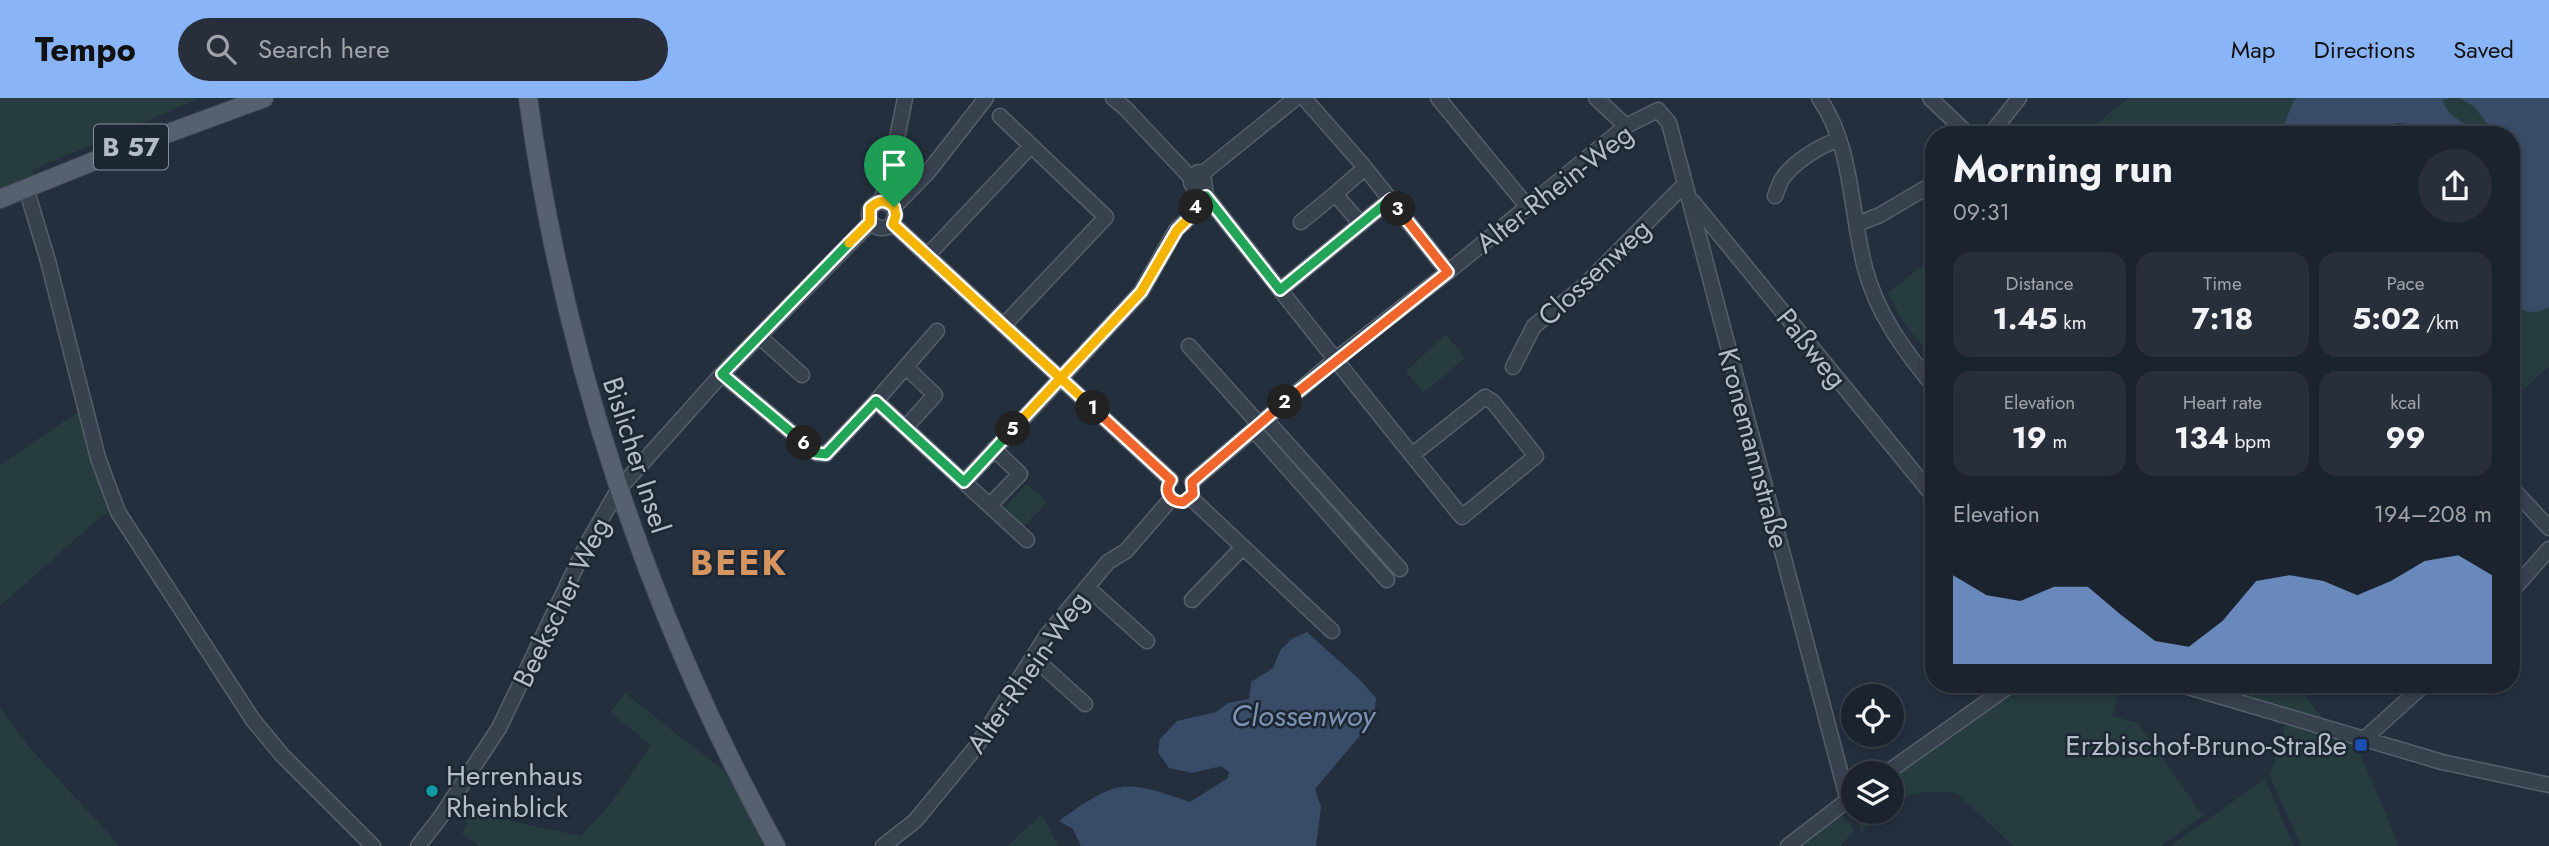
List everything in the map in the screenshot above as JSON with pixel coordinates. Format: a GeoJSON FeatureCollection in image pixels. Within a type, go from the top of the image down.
{"type":"FeatureCollection","features":[{"type":"Feature","properties":{"kind":"main road","name":"B 57"},"geometry":{"type":"LineString","coordinates":[[0,199],[264,98]]}},
{"type":"Feature","properties":{"kind":"main road","name":"Bislicher Insel"},"geometry":{"type":"LineString","coordinates":[[528,98],[559,280],[586,386],[618,490],[665,617],[698,692],[776,846]]}},
{"type":"Feature","properties":{"kind":"street"},"geometry":{"type":"LineString","coordinates":[[905,98],[890,173],[888,204],[896,215],[893,224],[886,228],[877,228],[870,222],[870,208],[888,204],[929,171],[986,98]]}},
{"type":"Feature","properties":{"kind":"street"},"geometry":{"type":"LineString","coordinates":[[1113,98],[1197,175]]}},
{"type":"Feature","properties":{"kind":"street"},"geometry":{"type":"LineString","coordinates":[[1296,98],[1197,175],[1191,183],[1462,517],[1536,456],[1493,401],[1485,397],[1412,455]]}},
{"type":"Feature","properties":{"kind":"street"},"geometry":{"type":"LineString","coordinates":[[1304,98],[1391,199],[1448,272]]}},
{"type":"Feature","properties":{"kind":"street"},"geometry":{"type":"LineString","coordinates":[[1438,98],[1527,206]]}},
{"type":"Feature","properties":{"kind":"street"},"geometry":{"type":"LineString","coordinates":[[1596,98],[1626,126]]}},
{"type":"Feature","properties":{"kind":"street"},"geometry":{"type":"LineString","coordinates":[[1819,98],[1830,114],[1839,140],[1865,267],[1875,299],[1888,326],[1925,376]]}},
{"type":"Feature","properties":{"kind":"street"},"geometry":{"type":"LineString","coordinates":[[1930,98],[1960,126]]}},
{"type":"Feature","properties":{"kind":"street"},"geometry":{"type":"LineString","coordinates":[[1997,126],[2019,98]]}},
{"type":"Feature","properties":{"kind":"street","name":"Alter-Rhein-Weg"},"geometry":{"type":"LineString","coordinates":[[1192,482],[1336,359],[1448,272],[1626,126],[1660,104]]}},
{"type":"Feature","properties":{"kind":"street","name":"Kronemannstraße"},"geometry":{"type":"LineString","coordinates":[[1660,104],[1669,123],[1841,764]]}},
{"type":"Feature","properties":{"kind":"street"},"geometry":{"type":"LineString","coordinates":[[1000,116],[1106,217],[1004,325]]}},
{"type":"Feature","properties":{"kind":"street"},"geometry":{"type":"LineString","coordinates":[[1775,196],[1782,178],[1828,143],[1839,140]]}},
{"type":"Feature","properties":{"kind":"street"},"geometry":{"type":"LineString","coordinates":[[927,256],[1031,146]]}},
{"type":"Feature","properties":{"kind":"street"},"geometry":{"type":"LineString","coordinates":[[1301,222],[1365,168]]}},
{"type":"Feature","properties":{"kind":"street"},"geometry":{"type":"LineString","coordinates":[[26,188],[48,261],[94,446],[118,513],[253,720],[282,755],[373,846]]}},
{"type":"Feature","properties":{"kind":"street"},"geometry":{"type":"LineString","coordinates":[[1857,224],[1866,222],[1925,189]]}},
{"type":"Feature","properties":{"kind":"street","name":"Clossenweg"},"geometry":{"type":"LineString","coordinates":[[1513,367],[1534,326],[1583,287],[1687,191]]}},
{"type":"Feature","properties":{"kind":"street","name":"Paßweg"},"geometry":{"type":"LineString","coordinates":[[1687,191],[1925,486]]}},
{"type":"Feature","properties":{"kind":"street"},"geometry":{"type":"LineString","coordinates":[[1335,194],[1361,224]]}},
{"type":"Feature","properties":{"kind":"street"},"geometry":{"type":"LineString","coordinates":[[964,482],[1141,292],[1177,230],[1204,198]]}},
{"type":"Feature","properties":{"kind":"street"},"geometry":{"type":"LineString","coordinates":[[1280,290],[1391,199]]}},
{"type":"Feature","properties":{"kind":"street","name":"Beekscher Weg"},"geometry":{"type":"LineString","coordinates":[[418,846],[440,818],[499,728],[587,544],[618,490],[722,374],[870,222]]}},
{"type":"Feature","properties":{"kind":"street"},"geometry":{"type":"LineString","coordinates":[[893,224],[1171,480]]}},
{"type":"Feature","properties":{"kind":"street"},"geometry":{"type":"LineString","coordinates":[[722,374],[816,453],[826,454],[937,331]]}},
{"type":"Feature","properties":{"kind":"street"},"geometry":{"type":"LineString","coordinates":[[760,335],[802,375]]}},
{"type":"Feature","properties":{"kind":"street"},"geometry":{"type":"LineString","coordinates":[[1189,346],[1259,424],[1399,569]]}},
{"type":"Feature","properties":{"kind":"street"},"geometry":{"type":"LineString","coordinates":[[906,367],[935,395],[906,427]]}},
{"type":"Feature","properties":{"kind":"street"},"geometry":{"type":"LineString","coordinates":[[876,401],[1027,540]]}},
{"type":"Feature","properties":{"kind":"street"},"geometry":{"type":"LineString","coordinates":[[1259,424],[1387,580]]}},
{"type":"Feature","properties":{"kind":"street"},"geometry":{"type":"LineString","coordinates":[[990,505],[1020,474],[994,449]]}},
{"type":"Feature","properties":{"kind":"street"},"geometry":{"type":"LineString","coordinates":[[1182,476],[1192,482],[1194,490],[1191,498],[1183,502],[1171,499],[1167,487],[1171,480],[1182,476]]}},
{"type":"Feature","properties":{"kind":"street"},"geometry":{"type":"LineString","coordinates":[[2520,497],[2549,528]]}},
{"type":"Feature","properties":{"kind":"street"},"geometry":{"type":"LineString","coordinates":[[1191,498],[1332,631]]}},
{"type":"Feature","properties":{"kind":"street","name":"Alter-Rhein-Weg"},"geometry":{"type":"LineString","coordinates":[[883,846],[915,821],[976,747],[1047,635],[1108,562],[1126,551],[1171,499]]}},
{"type":"Feature","properties":{"kind":"street"},"geometry":{"type":"LineString","coordinates":[[1192,600],[1243,547]]}},
{"type":"Feature","properties":{"kind":"street"},"geometry":{"type":"LineString","coordinates":[[2520,582],[2549,550]]}},
{"type":"Feature","properties":{"kind":"street"},"geometry":{"type":"LineString","coordinates":[[1087,587],[1147,641]]}},
{"type":"Feature","properties":{"kind":"street"},"geometry":{"type":"LineString","coordinates":[[1033,657],[1085,704]]}},
{"type":"Feature","properties":{"kind":"street"},"geometry":{"type":"LineString","coordinates":[[1903,761],[1999,693]]}},
{"type":"Feature","properties":{"kind":"street"},"geometry":{"type":"LineString","coordinates":[[2208,693],[2442,762],[2549,785]]}},
{"type":"Feature","properties":{"kind":"street"},"geometry":{"type":"LineString","coordinates":[[2363,740],[2415,693]]}},
{"type":"Feature","properties":{"kind":"street"},"geometry":{"type":"LineString","coordinates":[[1788,846],[1841,805]]}},
{"type":"Feature","properties":{"kind":"green space"},"geometry":{"type":"Polygon","coordinates":[[[0,98],[200,98],[32,170],[33,175],[0,189],[0,98]]]}},
{"type":"Feature","properties":{"kind":"green space"},"geometry":{"type":"Polygon","coordinates":[[[2128,98],[2549,98],[2549,366],[2520,393],[2520,126],[2094,126],[2128,98]]]}},
{"type":"Feature","properties":{"kind":"green space"},"geometry":{"type":"Polygon","coordinates":[[[1925,263],[1925,349],[1902,320],[1888,293],[1925,263]]]}},
{"type":"Feature","properties":{"kind":"green space"},"geometry":{"type":"Polygon","coordinates":[[[1446,334],[1465,358],[1423,393],[1406,371],[1446,334]]]}},
{"type":"Feature","properties":{"kind":"green space"},"geometry":{"type":"Polygon","coordinates":[[[82,411],[114,509],[98,519],[0,606],[0,465],[82,411]]]}},
{"type":"Feature","properties":{"kind":"green space"},"geometry":{"type":"Polygon","coordinates":[[[1026,484],[1047,502],[1021,530],[1001,512],[1026,484]]]}},
{"type":"Feature","properties":{"kind":"green space"},"geometry":{"type":"Polygon","coordinates":[[[625,693],[725,772],[766,846],[479,846],[462,834],[467,822],[458,813],[459,804],[464,802],[507,819],[581,836],[612,802],[651,745],[610,712],[625,693]]]}},
{"type":"Feature","properties":{"kind":"green space"},"geometry":{"type":"Polygon","coordinates":[[[2005,693],[2118,693],[2112,716],[2138,723],[2203,816],[2161,846],[2013,846],[1958,794],[1932,792],[1904,798],[1904,765],[2005,693]]]}},
{"type":"Feature","properties":{"kind":"green space"},"geometry":{"type":"Polygon","coordinates":[[[2248,693],[2303,693],[2328,725],[2256,704],[2248,693]]]}},
{"type":"Feature","properties":{"kind":"green space"},"geometry":{"type":"Polygon","coordinates":[[[0,708],[29,747],[120,846],[0,846],[0,708]]]}},
{"type":"Feature","properties":{"kind":"green space"},"geometry":{"type":"Polygon","coordinates":[[[2292,722],[2350,739],[2357,746],[2399,846],[2301,846],[2270,776],[2285,726],[2292,722]]]}},
{"type":"Feature","properties":{"kind":"green space"},"geometry":{"type":"Polygon","coordinates":[[[2265,779],[2294,846],[2170,846],[2265,779]]]}},
{"type":"Feature","properties":{"kind":"green space"},"geometry":{"type":"Polygon","coordinates":[[[1839,811],[1841,824],[1850,824],[1854,832],[1839,846],[1794,846],[1839,811]]]}},
{"type":"Feature","properties":{"kind":"green space"},"geometry":{"type":"Polygon","coordinates":[[[1042,814],[1058,846],[1007,846],[1042,814]]]}},
{"type":"Feature","properties":{"kind":"green space"},"geometry":{"type":"Polygon","coordinates":[[[1859,824],[1871,824],[1861,833],[1859,824]]]}},
{"type":"Feature","properties":{"kind":"water"},"geometry":{"type":"Polygon","coordinates":[[[2296,98],[2450,98],[2442,100],[2450,114],[2466,126],[2398,123],[2386,126],[2283,126],[2296,98]]]}},
{"type":"Feature","properties":{"kind":"water"},"geometry":{"type":"Polygon","coordinates":[[[2459,98],[2549,98],[2549,307],[2544,310],[2530,312],[2520,309],[2520,126],[2486,126],[2475,107],[2459,98]]]}},
{"type":"Feature","properties":{"kind":"water","name":"Clossenwoy"},"geometry":{"type":"Polygon","coordinates":[[[1307,632],[1376,698],[1374,719],[1315,789],[1321,807],[1316,846],[1081,846],[1073,829],[1059,821],[1108,790],[1121,787],[1149,789],[1190,802],[1228,778],[1229,772],[1221,766],[1192,773],[1169,768],[1158,752],[1160,739],[1177,721],[1216,712],[1228,703],[1249,699],[1251,682],[1273,668],[1281,649],[1292,639],[1307,632]]]}},
{"type":"Feature","properties":{"kind":"place","name":"Erzbischof-Bruno-Straße"},"geometry":{"type":"Point","coordinates":[2361,745]}},
{"type":"Feature","properties":{"kind":"place","name":"Herrenhaus Rheinblick"},"geometry":{"type":"Point","coordinates":[432,791]}},
{"type":"Feature","properties":{"kind":"district","name":"BEEK"},"geometry":{"type":"Point","coordinates":[739,563]}},
{"type":"Feature","properties":{"kind":"route"},"geometry":{"type":"LineString","coordinates":[[894,207],[888,202],[875,203],[870,208],[870,222],[722,374],[816,453],[826,454],[876,401],[964,482],[1060,378],[1141,292],[1177,230],[1206,196],[1280,290],[1391,199],[1448,272],[1336,359],[1253,429],[1192,482],[1194,490],[1191,498],[1179,502],[1168,495],[1167,487],[1171,480],[1060,378],[1004,325],[893,224],[896,215],[894,207]]}}]}
